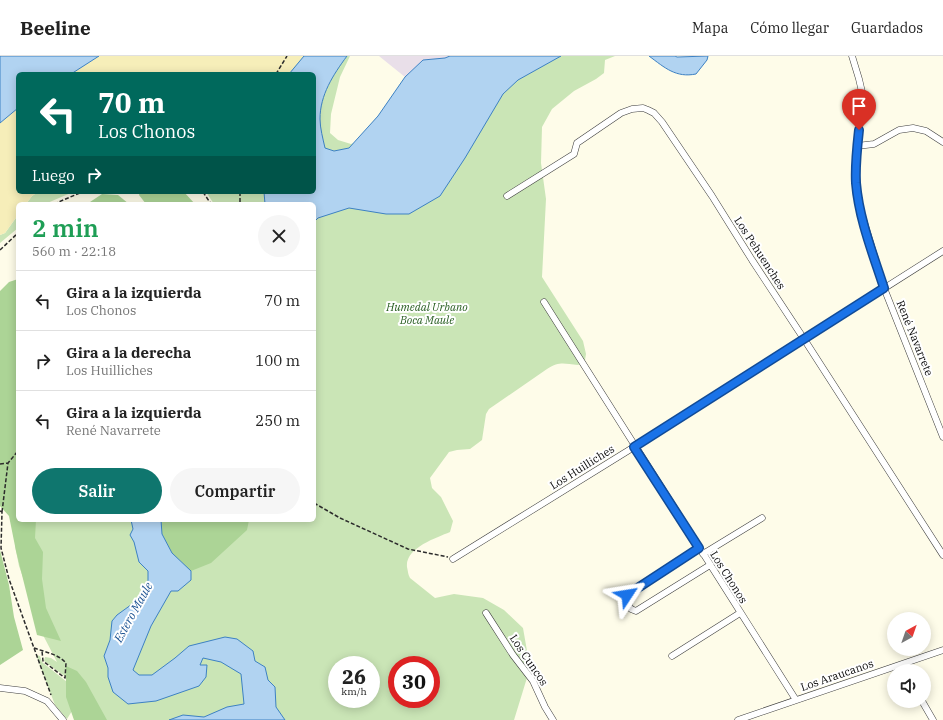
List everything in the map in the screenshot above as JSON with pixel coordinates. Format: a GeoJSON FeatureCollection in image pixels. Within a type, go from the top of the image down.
{"type":"FeatureCollection","features":[{"type":"Feature","properties":{"kind":"street","name":"René Navarrete"},"geometry":{"type":"LineString","coordinates":[[852,56],[861,86],[862,99],[857,146],[856,184],[860,207],[871,249],[884,288],[943,437]]}},
{"type":"Feature","properties":{"kind":"street","name":"Los Pehuenches"},"geometry":{"type":"LineString","coordinates":[[507,196],[574,154],[577,143],[621,113],[637,108],[643,108],[658,117],[712,196],[943,555]]}},
{"type":"Feature","properties":{"kind":"street"},"geometry":{"type":"LineString","coordinates":[[857,146],[874,144],[899,130],[913,128],[926,131],[943,142]]}},
{"type":"Feature","properties":{"kind":"street","name":"Los Huilliches"},"geometry":{"type":"LineString","coordinates":[[454,559],[943,251]]}},
{"type":"Feature","properties":{"kind":"street","name":"Los Chonos"},"geometry":{"type":"LineString","coordinates":[[544,302],[634,447],[796,700]]}},
{"type":"Feature","properties":{"kind":"street"},"geometry":{"type":"LineString","coordinates":[[703,554],[762,518]]}},
{"type":"Feature","properties":{"kind":"street"},"geometry":{"type":"LineString","coordinates":[[699,548],[627,595],[624,598],[631,609],[636,611],[710,565]]}},
{"type":"Feature","properties":{"kind":"street","name":"Los Cuncos"},"geometry":{"type":"LineString","coordinates":[[486,613],[513,655],[534,681],[545,707],[553,720]]}},
{"type":"Feature","properties":{"kind":"street"},"geometry":{"type":"LineString","coordinates":[[672,656],[740,613]]}},
{"type":"Feature","properties":{"kind":"street","name":"Los Araucanos"},"geometry":{"type":"LineString","coordinates":[[900,664],[943,650]]}},
{"type":"Feature","properties":{"kind":"street","name":"Los Araucanos"},"geometry":{"type":"LineString","coordinates":[[738,720],[887,668]]}},
{"type":"Feature","properties":{"kind":"street"},"geometry":{"type":"LineString","coordinates":[[0,688],[25,691],[47,701],[63,720]]}},
{"type":"Feature","properties":{"kind":"street"},"geometry":{"type":"LineString","coordinates":[[925,708],[930,719]]}},
{"type":"Feature","properties":{"kind":"path"},"geometry":{"type":"LineString","coordinates":[[277,72],[287,56]]}},
{"type":"Feature","properties":{"kind":"path"},"geometry":{"type":"LineString","coordinates":[[59,202],[77,194]]}},
{"type":"Feature","properties":{"kind":"path"},"geometry":{"type":"LineString","coordinates":[[0,250],[16,236]]}},
{"type":"Feature","properties":{"kind":"path"},"geometry":{"type":"LineString","coordinates":[[16,453],[8,463],[1,511],[1,548],[9,579],[52,697]]}},
{"type":"Feature","properties":{"kind":"path"},"geometry":{"type":"LineString","coordinates":[[0,464],[8,463]]}},
{"type":"Feature","properties":{"kind":"path"},"geometry":{"type":"LineString","coordinates":[[316,504],[340,518],[408,549],[454,559]]}},
{"type":"Feature","properties":{"kind":"path"},"geometry":{"type":"LineString","coordinates":[[34,648],[57,656],[66,663],[65,678],[43,661],[42,651]]}},
{"type":"Feature","properties":{"kind":"shaded area"},"geometry":{"type":"Polygon","coordinates":[[[379,56],[450,56],[445,58],[423,60],[405,77],[379,56]]]}},
{"type":"Feature","properties":{"kind":"green space","name":"Humedal Urbano Boca Maule"},"geometry":{"type":"Polygon","coordinates":[[[292,56],[350,56],[340,77],[331,114],[330,133],[338,140],[351,144],[362,140],[460,56],[615,56],[605,60],[604,73],[574,91],[552,109],[542,127],[541,163],[546,199],[542,277],[583,341],[586,354],[585,360],[578,365],[559,364],[551,366],[489,409],[486,414],[482,440],[470,449],[449,452],[430,478],[432,488],[441,497],[453,521],[450,532],[416,549],[408,560],[407,567],[410,578],[435,598],[454,594],[483,598],[504,610],[523,628],[530,668],[514,720],[82,720],[70,686],[63,674],[44,661],[45,657],[51,658],[57,662],[44,637],[19,566],[15,546],[18,522],[316,522],[316,202],[302,202],[264,196],[265,202],[213,202],[207,194],[316,194],[316,72],[285,72],[292,56]]]}},
{"type":"Feature","properties":{"kind":"green space"},"geometry":{"type":"Polygon","coordinates":[[[35,194],[68,194],[50,202],[28,202],[35,194]]]}},
{"type":"Feature","properties":{"kind":"green space"},"geometry":{"type":"Polygon","coordinates":[[[102,194],[118,195],[127,202],[90,202],[102,194]]]}},
{"type":"Feature","properties":{"kind":"green space"},"geometry":{"type":"Polygon","coordinates":[[[186,194],[193,202],[144,202],[139,195],[186,194]]]}},
{"type":"Feature","properties":{"kind":"green space"},"geometry":{"type":"Polygon","coordinates":[[[16,218],[16,230],[0,243],[0,235],[5,233],[16,218]]]}},
{"type":"Feature","properties":{"kind":"green space"},"geometry":{"type":"Polygon","coordinates":[[[16,280],[16,522],[36,522],[35,538],[43,552],[42,579],[46,608],[61,641],[37,635],[16,551],[9,516],[0,506],[0,291],[9,282],[16,280]]]}},
{"type":"Feature","properties":{"kind":"green space"},"geometry":{"type":"Polygon","coordinates":[[[161,522],[249,522],[247,530],[211,563],[191,571],[172,553],[162,534],[161,522]]]}},
{"type":"Feature","properties":{"kind":"green space"},"geometry":{"type":"Polygon","coordinates":[[[0,550],[9,585],[14,617],[23,650],[0,665],[0,550]]]}},
{"type":"Feature","properties":{"kind":"green space"},"geometry":{"type":"Polygon","coordinates":[[[36,655],[40,656],[42,662],[67,682],[75,706],[67,719],[55,705],[36,655]]]}},
{"type":"Feature","properties":{"kind":"green space"},"geometry":{"type":"Polygon","coordinates":[[[66,666],[77,671],[86,682],[107,720],[74,720],[66,697],[66,666]]]}},
{"type":"Feature","properties":{"kind":"sand"},"geometry":{"type":"Polygon","coordinates":[[[99,56],[304,56],[291,72],[74,72],[99,56]]]}},
{"type":"Feature","properties":{"kind":"sand"},"geometry":{"type":"Polygon","coordinates":[[[16,110],[16,194],[35,194],[28,202],[16,202],[16,218],[5,233],[0,235],[0,123],[16,110]]]}},
{"type":"Feature","properties":{"kind":"water"},"geometry":{"type":"Polygon","coordinates":[[[0,56],[99,56],[74,72],[16,72],[16,110],[0,123],[0,56]]]}},
{"type":"Feature","properties":{"kind":"water"},"geometry":{"type":"Polygon","coordinates":[[[304,56],[347,56],[328,86],[322,102],[320,126],[325,148],[334,151],[349,148],[378,116],[405,77],[423,60],[445,58],[450,56],[561,56],[518,80],[503,94],[465,158],[440,196],[409,214],[386,214],[349,208],[316,220],[316,202],[265,202],[264,194],[316,194],[316,72],[291,72],[304,56]]]}},
{"type":"Feature","properties":{"kind":"water"},"geometry":{"type":"Polygon","coordinates":[[[649,56],[708,56],[707,60],[696,74],[682,75],[671,71],[649,56]]]}},
{"type":"Feature","properties":{"kind":"water","name":"Estero Maule"},"geometry":{"type":"Polygon","coordinates":[[[131,522],[161,522],[162,534],[172,553],[191,571],[191,580],[178,591],[171,591],[151,626],[133,670],[139,675],[152,675],[189,646],[225,637],[237,639],[253,651],[255,661],[265,667],[268,680],[275,687],[276,707],[285,720],[169,720],[183,715],[204,717],[227,707],[244,704],[241,674],[221,662],[203,658],[200,665],[207,665],[206,677],[199,686],[156,701],[128,704],[113,692],[108,677],[108,668],[104,656],[110,640],[112,621],[117,615],[135,602],[148,582],[148,571],[139,562],[134,542],[130,535],[133,529],[131,522]]]}},
{"type":"Feature","properties":{"kind":"route"},"geometry":{"type":"LineString","coordinates":[[627,595],[699,548],[634,447],[884,288],[866,232],[858,198],[856,170],[859,130]]}}]}
